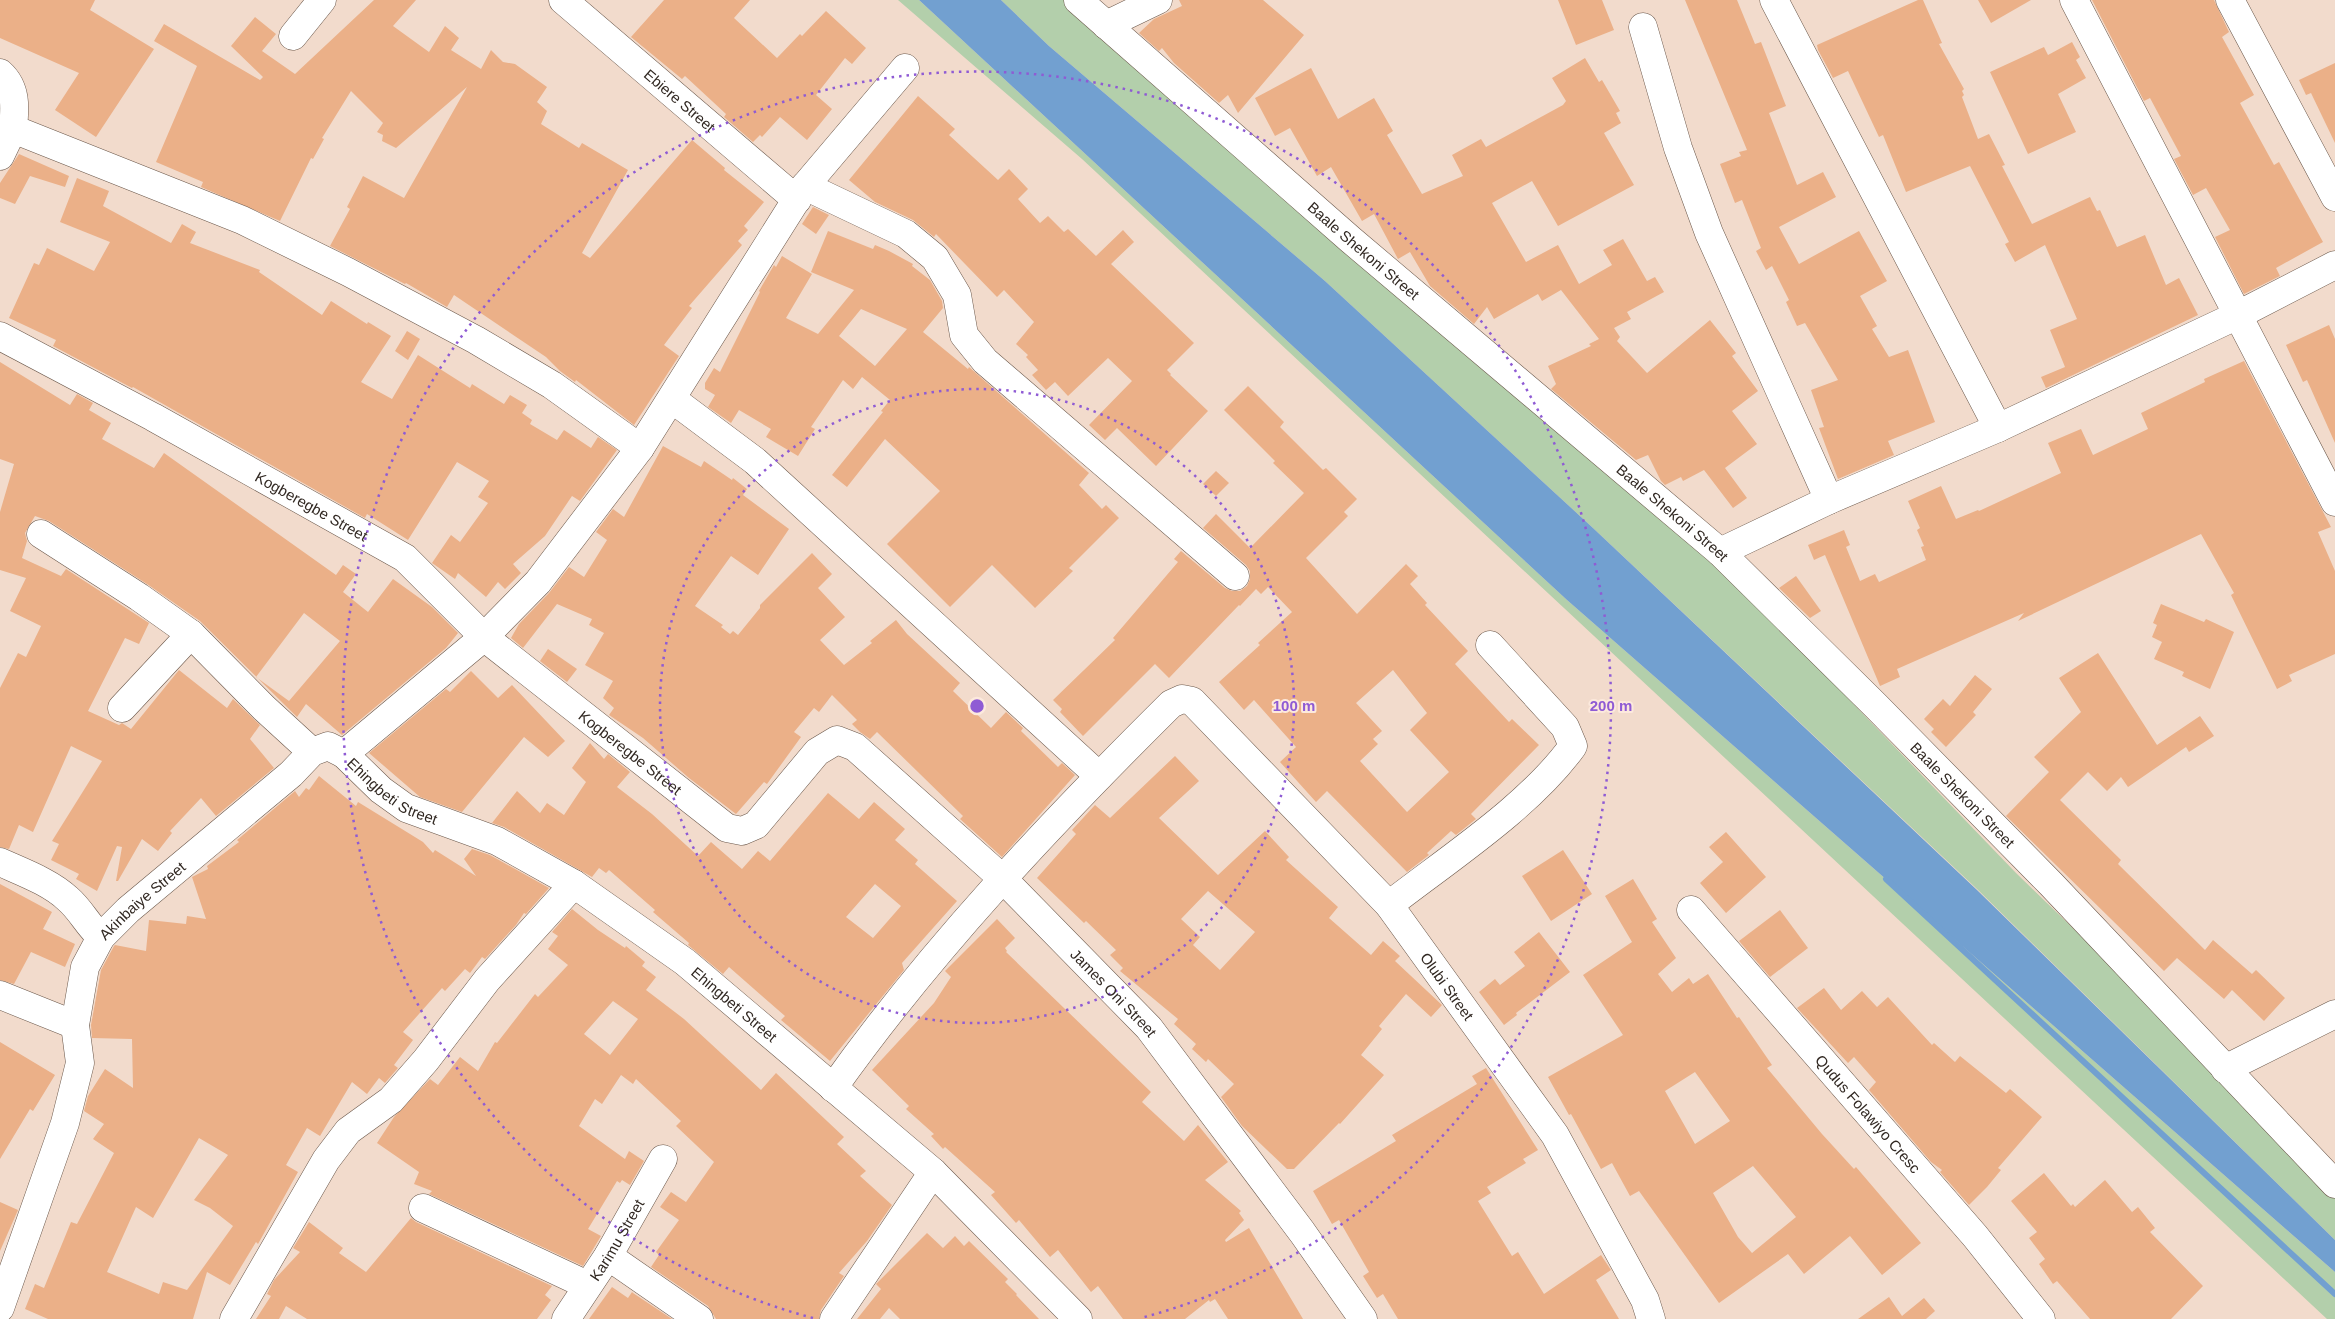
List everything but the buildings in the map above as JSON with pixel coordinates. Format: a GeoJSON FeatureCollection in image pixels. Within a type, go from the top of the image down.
{"type":"FeatureCollection","features":[{"type":"Feature","properties":{"kind":"street"},"geometry":{"type":"LineString","coordinates":[[293,36],[322,0]]}},
{"type":"Feature","properties":{"kind":"street","name":"Ebiere Street"},"geometry":{"type":"LineString","coordinates":[[563,0],[801,193],[906,234],[934,258],[957,295],[964,335],[985,361],[1234,576]]}},
{"type":"Feature","properties":{"kind":"street","name":"Baale Shekoni Street"},"geometry":{"type":"LineString","coordinates":[[1078,0],[1351,240],[1720,552],[1876,706],[2016,849],[2335,1184]]}},
{"type":"Feature","properties":{"kind":"street"},"geometry":{"type":"LineString","coordinates":[[1106,25],[1158,0]]}},
{"type":"Feature","properties":{"kind":"street"},"geometry":{"type":"LineString","coordinates":[[1774,0],[1998,428]]}},
{"type":"Feature","properties":{"kind":"street"},"geometry":{"type":"LineString","coordinates":[[2074,0],[2335,502]]}},
{"type":"Feature","properties":{"kind":"street"},"geometry":{"type":"LineString","coordinates":[[2230,0],[2335,197]]}},
{"type":"Feature","properties":{"kind":"street"},"geometry":{"type":"LineString","coordinates":[[1643,27],[1678,148],[1709,233],[1829,500]]}},
{"type":"Feature","properties":{"kind":"street"},"geometry":{"type":"LineString","coordinates":[[41,534],[139,597],[191,634],[264,708],[312,752],[328,746],[344,754],[484,637],[538,582],[640,448],[801,193],[905,68]]}},
{"type":"Feature","properties":{"kind":"street"},"geometry":{"type":"LineString","coordinates":[[0,73],[12,88],[15,106],[13,129],[0,156]]}},
{"type":"Feature","properties":{"kind":"street"},"geometry":{"type":"LineString","coordinates":[[13,129],[242,220],[348,272],[476,340],[552,385],[640,448]]}},
{"type":"Feature","properties":{"kind":"street"},"geometry":{"type":"LineString","coordinates":[[1720,552],[1829,500],[1998,428],[2238,315],[2335,265]]}},
{"type":"Feature","properties":{"kind":"street","name":"Kogberegbe Street"},"geometry":{"type":"LineString","coordinates":[[0,336],[153,417],[405,558],[484,637],[727,828],[742,831],[756,825],[817,752],[837,740],[855,747],[1003,879]]}},
{"type":"Feature","properties":{"kind":"street"},"geometry":{"type":"LineString","coordinates":[[672,398],[755,460],[1098,776],[1003,879],[878,1025],[833,1088]]}},
{"type":"Feature","properties":{"kind":"street"},"geometry":{"type":"LineString","coordinates":[[122,708],[191,634]]}},
{"type":"Feature","properties":{"kind":"street"},"geometry":{"type":"LineString","coordinates":[[1389,905],[1516,807],[1564,759],[1573,746],[1566,727],[1490,645]]}},
{"type":"Feature","properties":{"kind":"street","name":"Olubi Street"},"geometry":{"type":"LineString","coordinates":[[1098,776],[1171,704],[1182,699],[1192,701],[1389,905],[1556,1135],[1645,1300],[1651,1319]]}},
{"type":"Feature","properties":{"kind":"street","name":"Akinbaiye Street"},"geometry":{"type":"LineString","coordinates":[[0,1308],[65,1123],[80,1063],[75,1025],[85,967],[101,937],[128,910],[291,774],[312,752]]}},
{"type":"Feature","properties":{"kind":"street","name":"Ehingbeti Street"},"geometry":{"type":"LineString","coordinates":[[344,754],[381,790],[406,808],[497,841],[574,884],[685,962],[933,1172],[1078,1319]]}},
{"type":"Feature","properties":{"kind":"street"},"geometry":{"type":"LineString","coordinates":[[0,862],[42,881],[68,898],[88,926],[101,937]]}},
{"type":"Feature","properties":{"kind":"street","name":"James Oni Street"},"geometry":{"type":"LineString","coordinates":[[1003,879],[1149,1028],[1302,1232],[1363,1319]]}},
{"type":"Feature","properties":{"kind":"street"},"geometry":{"type":"LineString","coordinates":[[234,1319],[326,1160],[348,1131],[391,1100],[426,1060],[487,980],[574,884]]}},
{"type":"Feature","properties":{"kind":"street","name":"Qudus Folawiyo Cresc"},"geometry":{"type":"LineString","coordinates":[[1691,910],[1974,1236],[2041,1319]]}},
{"type":"Feature","properties":{"kind":"street"},"geometry":{"type":"LineString","coordinates":[[0,995],[75,1025]]}},
{"type":"Feature","properties":{"kind":"street"},"geometry":{"type":"LineString","coordinates":[[2225,1069],[2335,1014]]}},
{"type":"Feature","properties":{"kind":"street","name":"Karimu Street"},"geometry":{"type":"LineString","coordinates":[[566,1319],[608,1256],[663,1159]]}},
{"type":"Feature","properties":{"kind":"street"},"geometry":{"type":"LineString","coordinates":[[834,1319],[933,1172]]}},
{"type":"Feature","properties":{"kind":"street"},"geometry":{"type":"LineString","coordinates":[[423,1208],[587,1285]]}},
{"type":"Feature","properties":{"kind":"street"},"geometry":{"type":"LineString","coordinates":[[608,1256],[699,1319]]}},
{"type":"Feature","properties":{"kind":"green space"},"geometry":{"type":"Polygon","coordinates":[[[898,0],[919,0],[1567,600],[2335,1272],[2335,1319],[2327,1319],[1082,159],[898,0]]]}},
{"type":"Feature","properties":{"kind":"green space"},"geometry":{"type":"Polygon","coordinates":[[[1001,0],[1077,0],[1715,560],[2016,873],[2335,1182],[2335,1240],[1977,889],[1593,528],[1325,281],[1049,46],[1001,0]]]}},
{"type":"Feature","properties":{"kind":"water"},"geometry":{"type":"Polygon","coordinates":[[[919,0],[1001,0],[1049,46],[1325,281],[1593,528],[1977,890],[2335,1240],[2335,1272],[1567,600],[919,0]]]}},
{"type":"Feature","properties":{"kind":"waterway"},"geometry":{"type":"LineString","coordinates":[[1886,879],[2335,1294]]}}]}
